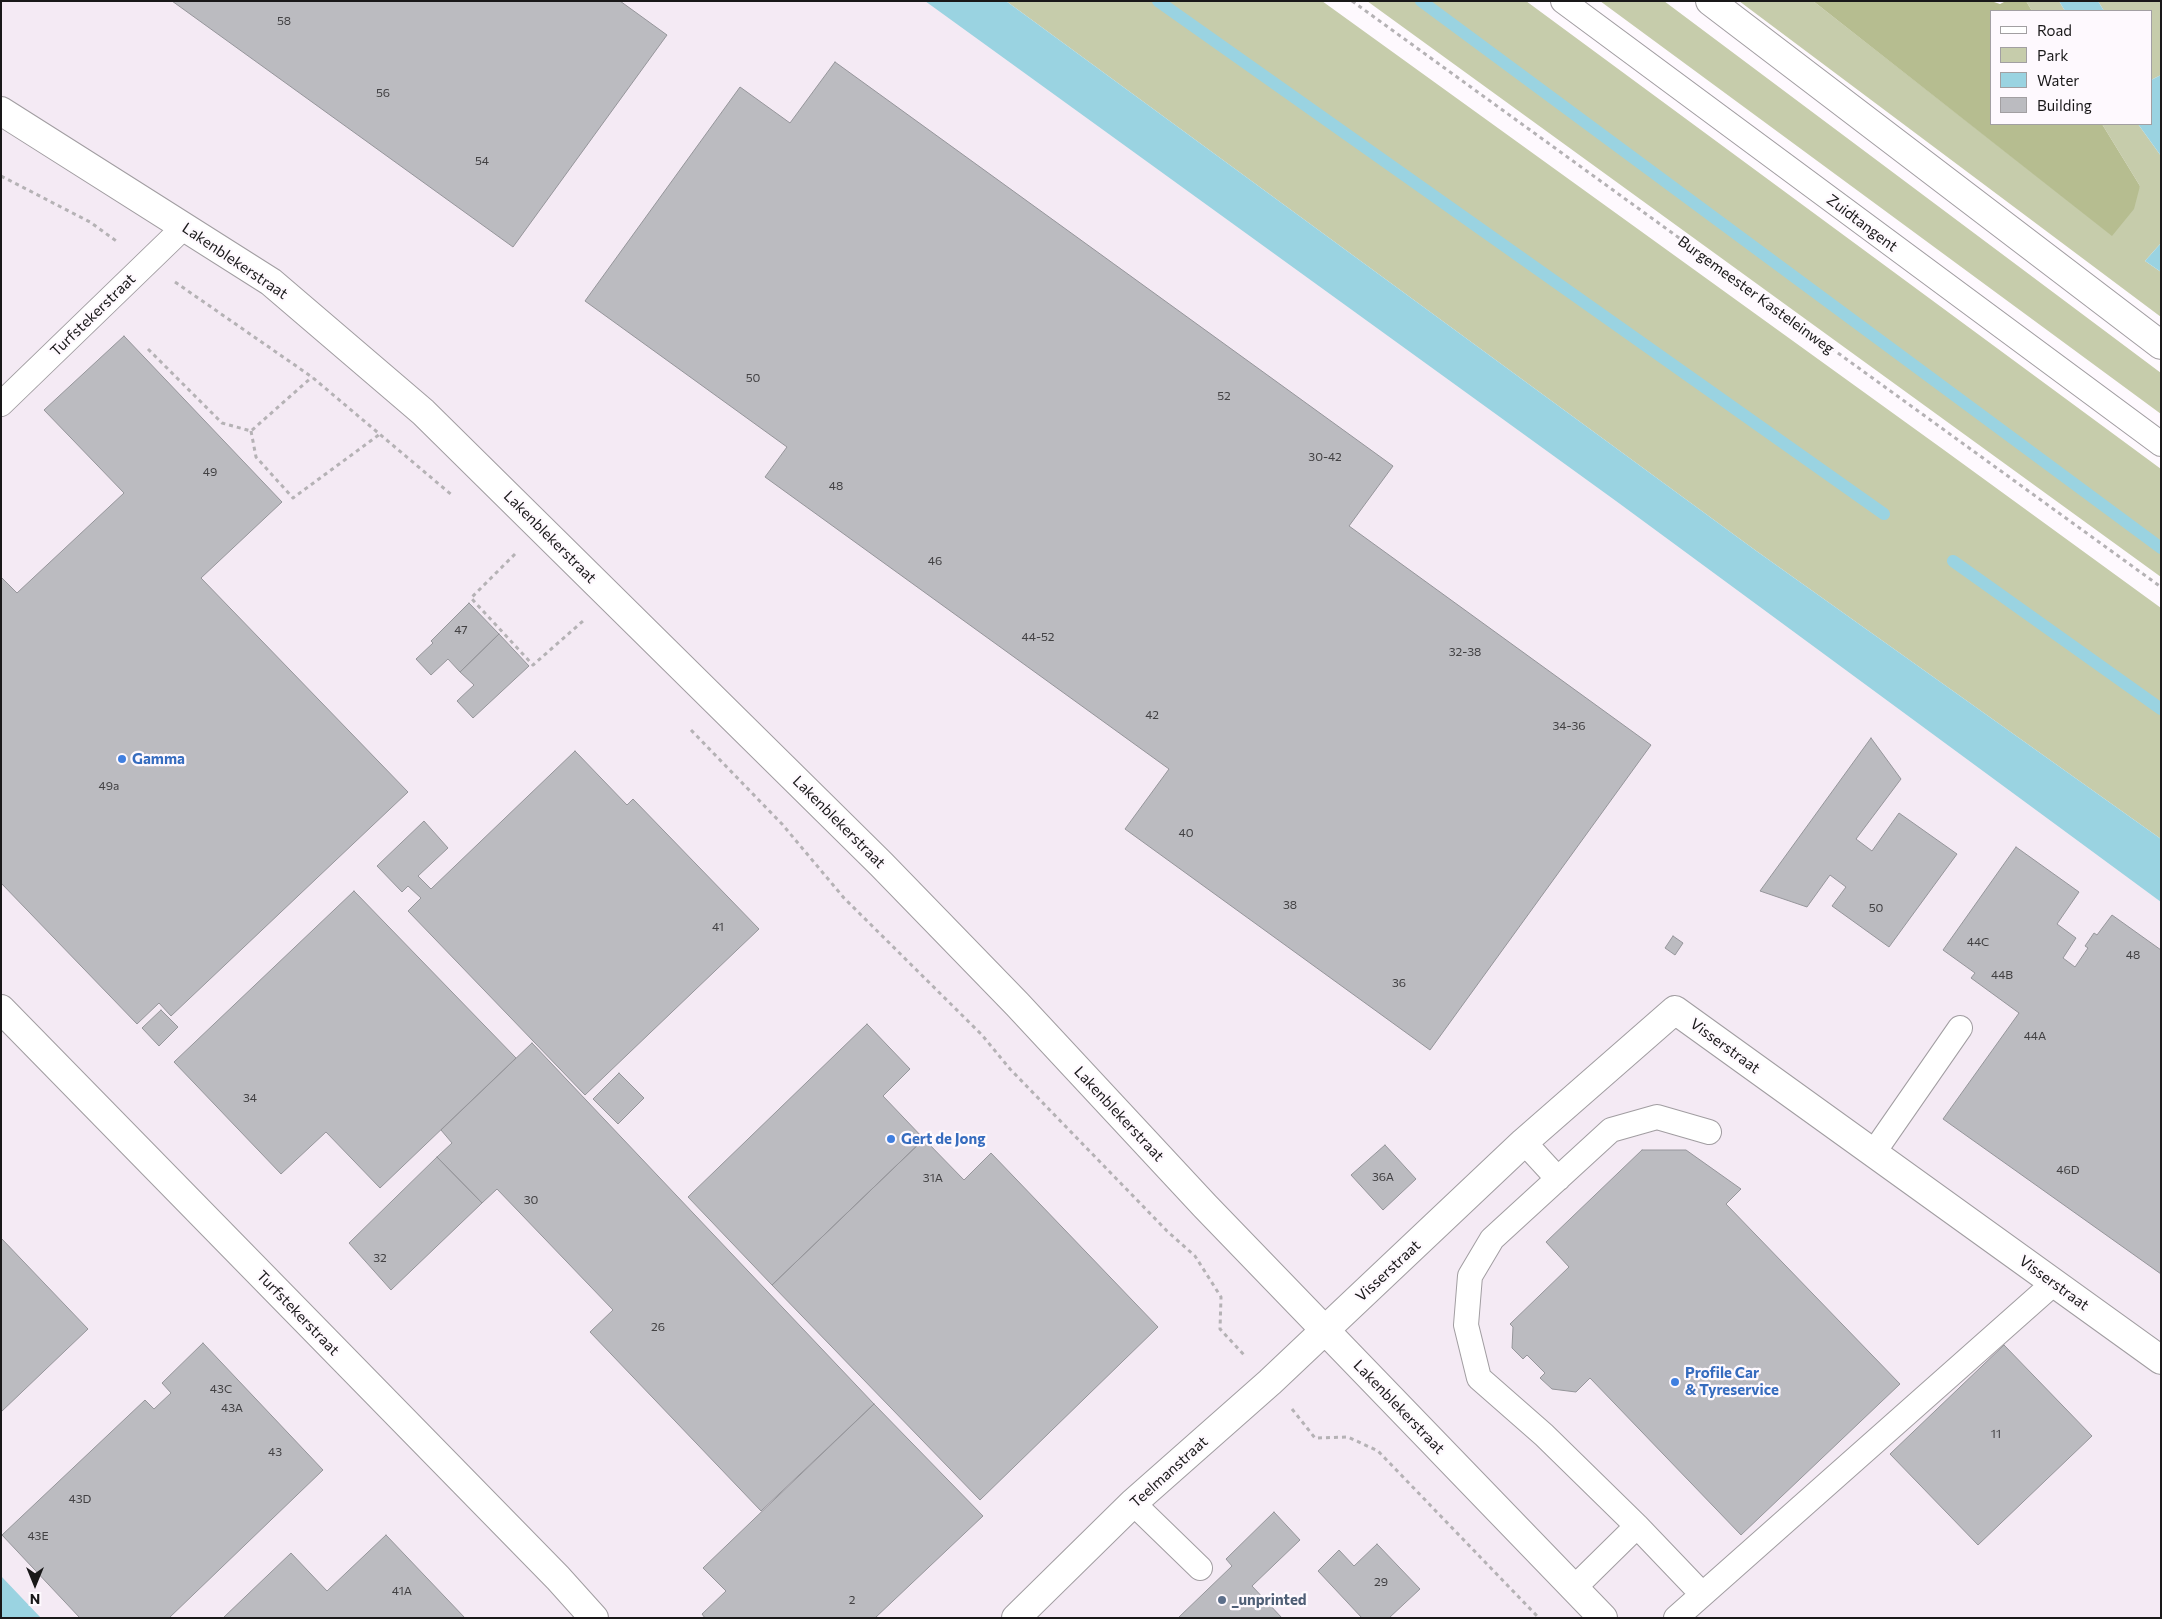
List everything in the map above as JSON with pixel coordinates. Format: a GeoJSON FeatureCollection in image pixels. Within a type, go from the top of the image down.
{"type":"FeatureCollection","features":[{"type":"Feature","properties":{"kind":"street"},"geometry":{"type":"LineString","coordinates":[[1710,1],[2161,345]]}},
{"type":"Feature","properties":{"kind":"street","name":"Lakenblekerstraat"},"geometry":{"type":"LineString","coordinates":[[1,111],[271,282],[422,412],[881,864],[1017,1004],[1205,1206],[1603,1618]]}},
{"type":"Feature","properties":{"kind":"street","name":"Turfstekerstraat"},"geometry":{"type":"LineString","coordinates":[[1,1009],[552,1572],[594,1618]]}},
{"type":"Feature","properties":{"kind":"street","name":"Visserstraat"},"geometry":{"type":"LineString","coordinates":[[1325,1330],[1524,1142],[1675,1010],[2161,1360]]}},
{"type":"Feature","properties":{"kind":"street","name":"Teelmanstraat"},"geometry":{"type":"LineString","coordinates":[[1016,1618],[1133,1504],[1270,1382],[1325,1330]]}},
{"type":"Feature","properties":{"kind":"lane","name":"Zuidtangent"},"geometry":{"type":"LineString","coordinates":[[1564,1],[2161,444]]}},
{"type":"Feature","properties":{"kind":"lane","name":"Turfstekerstraat"},"geometry":{"type":"LineString","coordinates":[[1,404],[184,227]]}},
{"type":"Feature","properties":{"kind":"lane"},"geometry":{"type":"LineString","coordinates":[[1874,1152],[1960,1028]]}},
{"type":"Feature","properties":{"kind":"lane"},"geometry":{"type":"LineString","coordinates":[[1702,1594],[1637,1526],[1544,1435],[1479,1378],[1466,1325],[1470,1276],[1492,1239],[1611,1130],[1657,1117],[1709,1132]]}},
{"type":"Feature","properties":{"kind":"lane"},"geometry":{"type":"LineString","coordinates":[[1524,1142],[1558,1179]]}},
{"type":"Feature","properties":{"kind":"lane"},"geometry":{"type":"LineString","coordinates":[[1676,1618],[2054,1283]]}},
{"type":"Feature","properties":{"kind":"lane"},"geometry":{"type":"LineString","coordinates":[[1133,1504],[1200,1568]]}},
{"type":"Feature","properties":{"kind":"lane"},"geometry":{"type":"LineString","coordinates":[[1574,1588],[1637,1526]]}},
{"type":"Feature","properties":{"kind":"path","name":"Burgemeester Kasteleinweg"},"geometry":{"type":"LineString","coordinates":[[1352,1],[2161,588]]}},
{"type":"Feature","properties":{"kind":"path"},"geometry":{"type":"LineString","coordinates":[[1,176],[90,222],[312,377],[456,498]]}},
{"type":"Feature","properties":{"kind":"path"},"geometry":{"type":"LineString","coordinates":[[148,348],[222,423],[251,431]]}},
{"type":"Feature","properties":{"kind":"path"},"geometry":{"type":"LineString","coordinates":[[251,431],[312,377]]}},
{"type":"Feature","properties":{"kind":"path"},"geometry":{"type":"LineString","coordinates":[[251,431],[256,457],[293,498],[380,434]]}},
{"type":"Feature","properties":{"kind":"path"},"geometry":{"type":"LineString","coordinates":[[508,548],[521,560]]}},
{"type":"Feature","properties":{"kind":"path"},"geometry":{"type":"LineString","coordinates":[[515,554],[471,598],[533,665],[583,621]]}},
{"type":"Feature","properties":{"kind":"path"},"geometry":{"type":"LineString","coordinates":[[577,615],[590,628]]}},
{"type":"Feature","properties":{"kind":"path"},"geometry":{"type":"LineString","coordinates":[[689,729],[782,824],[844,898],[982,1035],[1010,1069],[1167,1231],[1195,1256],[1221,1297],[1220,1329],[1270,1382],[1315,1438],[1348,1437],[1378,1451],[1539,1618]]}},
{"type":"Feature","properties":{"kind":"shaded area"},"geometry":{"type":"Polygon","coordinates":[[[1,1],[938,1],[2161,882],[2161,1618],[1,1618],[1,1]]]}},
{"type":"Feature","properties":{"kind":"green space"},"geometry":{"type":"Polygon","coordinates":[[[1006,1],[1322,1],[1944,450],[2161,608],[2161,839],[1755,550],[1006,1]]]}},
{"type":"Feature","properties":{"kind":"green space"},"geometry":{"type":"Polygon","coordinates":[[[1367,1],[1526,1],[2161,469],[2161,577],[1367,1]]]}},
{"type":"Feature","properties":{"kind":"green space"},"geometry":{"type":"Polygon","coordinates":[[[1600,1],[1664,1],[2161,373],[2161,414],[1600,1]]]}},
{"type":"Feature","properties":{"kind":"green space"},"geometry":{"type":"Polygon","coordinates":[[[1739,1],[1813,1],[2112,235],[2140,186],[2103,125],[2139,125],[2161,156],[2161,243],[2145,261],[2161,272],[2161,317],[1739,1]]]}},
{"type":"Feature","properties":{"kind":"green space"},"geometry":{"type":"Polygon","coordinates":[[[1813,1],[1991,1],[2000,4],[2006,1],[2026,1],[2031,10],[1990,10],[1990,125],[2103,125],[2140,186],[2134,209],[2112,236],[1813,1]]]}},
{"type":"Feature","properties":{"kind":"green space"},"geometry":{"type":"Polygon","coordinates":[[[2026,1],[2059,1],[2064,10],[2031,10],[2026,1]]]}},
{"type":"Feature","properties":{"kind":"green space"},"geometry":{"type":"Polygon","coordinates":[[[2098,1],[2161,1],[2161,75],[2152,80],[2152,10],[2103,10],[2098,1]]]}},
{"type":"Feature","properties":{"kind":"water"},"geometry":{"type":"Polygon","coordinates":[[[925,1],[1006,1],[1755,550],[2161,839],[2161,902],[1616,501],[925,1]]]}},
{"type":"Feature","properties":{"kind":"water"},"geometry":{"type":"Polygon","coordinates":[[[2059,1],[2098,1],[2103,10],[2064,10],[2059,1]]]}},
{"type":"Feature","properties":{"kind":"water"},"geometry":{"type":"Polygon","coordinates":[[[2161,75],[2161,156],[2139,125],[2152,125],[2152,80],[2161,75]]]}},
{"type":"Feature","properties":{"kind":"water"},"geometry":{"type":"Polygon","coordinates":[[[2161,243],[2161,272],[2145,261],[2161,243]]]}},
{"type":"Feature","properties":{"kind":"water"},"geometry":{"type":"Polygon","coordinates":[[[1,1576],[41,1618],[1,1618],[1,1576]]]}},
{"type":"Feature","properties":{"kind":"building"},"geometry":{"type":"Polygon","coordinates":[[[172,1],[620,1],[667,35],[513,247],[172,1]]]}},
{"type":"Feature","properties":{"kind":"building"},"geometry":{"type":"Polygon","coordinates":[[[835,62],[1393,466],[1349,526],[1651,745],[1430,1050],[1125,829],[1169,769],[765,477],[787,447],[585,301],[740,87],[790,123],[835,62]]]}},
{"type":"Feature","properties":{"kind":"building"},"geometry":{"type":"Polygon","coordinates":[[[124,336],[282,502],[201,578],[408,792],[171,1016],[159,1003],[137,1024],[1,883],[1,577],[17,593],[124,493],[44,410],[124,336]]]}},
{"type":"Feature","properties":{"kind":"building"},"geometry":{"type":"Polygon","coordinates":[[[469,603],[499,634],[460,672],[448,659],[431,675],[416,659],[469,603]]]}},
{"type":"Feature","properties":{"kind":"building"},"geometry":{"type":"Polygon","coordinates":[[[499,634],[529,666],[473,718],[457,701],[474,685],[460,672],[499,634]]]}},
{"type":"Feature","properties":{"kind":"building"},"geometry":{"type":"Polygon","coordinates":[[[1871,738],[1901,779],[1856,839],[1872,851],[1899,813],[1957,854],[1889,947],[1832,906],[1846,887],[1830,875],[1807,907],[1760,891],[1871,738]]]}},
{"type":"Feature","properties":{"kind":"building"},"geometry":{"type":"Polygon","coordinates":[[[575,751],[627,805],[633,799],[759,929],[585,1095],[408,911],[421,898],[408,886],[402,892],[377,866],[424,821],[448,848],[418,876],[431,889],[575,751]]]}},
{"type":"Feature","properties":{"kind":"building"},"geometry":{"type":"Polygon","coordinates":[[[2016,847],[2079,892],[2057,924],[2076,938],[2063,958],[2075,967],[2088,948],[2085,946],[2094,933],[2097,935],[2112,915],[2161,950],[2161,1274],[1943,1119],[2019,1013],[1971,978],[1975,973],[1943,950],[2016,847]]]}},
{"type":"Feature","properties":{"kind":"building"},"geometry":{"type":"Polygon","coordinates":[[[354,891],[516,1058],[380,1188],[326,1132],[281,1174],[174,1062],[354,891]]]}},
{"type":"Feature","properties":{"kind":"building"},"geometry":{"type":"Polygon","coordinates":[[[1673,936],[1683,943],[1675,955],[1665,948],[1673,936]]]}},
{"type":"Feature","properties":{"kind":"building"},"geometry":{"type":"Polygon","coordinates":[[[161,1010],[178,1027],[159,1046],[142,1028],[161,1010]]]}},
{"type":"Feature","properties":{"kind":"building"},"geometry":{"type":"Polygon","coordinates":[[[867,1024],[910,1069],[883,1096],[924,1139],[772,1285],[688,1197],[867,1024]]]}},
{"type":"Feature","properties":{"kind":"building"},"geometry":{"type":"Polygon","coordinates":[[[532,1043],[874,1404],[761,1511],[590,1332],[613,1310],[497,1189],[482,1203],[437,1157],[452,1143],[441,1130],[532,1043]]]}},
{"type":"Feature","properties":{"kind":"building"},"geometry":{"type":"Polygon","coordinates":[[[619,1073],[644,1098],[618,1124],[593,1099],[619,1073]]]}},
{"type":"Feature","properties":{"kind":"building"},"geometry":{"type":"Polygon","coordinates":[[[924,1139],[964,1180],[991,1153],[1158,1327],[980,1500],[772,1285],[924,1139]]]}},
{"type":"Feature","properties":{"kind":"building"},"geometry":{"type":"Polygon","coordinates":[[[1385,1145],[1416,1179],[1383,1210],[1351,1175],[1385,1145]]]}},
{"type":"Feature","properties":{"kind":"building"},"geometry":{"type":"Polygon","coordinates":[[[1642,1150],[1686,1150],[1741,1189],[1726,1204],[1900,1384],[1741,1535],[1590,1378],[1576,1392],[1552,1389],[1540,1378],[1545,1373],[1527,1355],[1523,1359],[1512,1348],[1513,1327],[1510,1324],[1569,1267],[1546,1242],[1642,1150]]]}},
{"type":"Feature","properties":{"kind":"building"},"geometry":{"type":"Polygon","coordinates":[[[437,1157],[482,1203],[391,1290],[349,1243],[437,1157]]]}},
{"type":"Feature","properties":{"kind":"building"},"geometry":{"type":"Polygon","coordinates":[[[1,1238],[88,1329],[1,1412],[1,1238]]]}},
{"type":"Feature","properties":{"kind":"building"},"geometry":{"type":"Polygon","coordinates":[[[203,1343],[323,1470],[169,1618],[80,1618],[2,1535],[145,1400],[154,1409],[171,1393],[162,1383],[203,1343]]]}},
{"type":"Feature","properties":{"kind":"building"},"geometry":{"type":"Polygon","coordinates":[[[2004,1345],[2092,1436],[1978,1545],[1890,1454],[2004,1345]]]}},
{"type":"Feature","properties":{"kind":"building"},"geometry":{"type":"Polygon","coordinates":[[[874,1404],[983,1516],[875,1618],[705,1618],[702,1614],[726,1591],[703,1568],[874,1404]]]}},
{"type":"Feature","properties":{"kind":"building"},"geometry":{"type":"Polygon","coordinates":[[[1274,1512],[1300,1540],[1252,1586],[1282,1618],[1178,1618],[1232,1566],[1226,1559],[1274,1512]]]}},
{"type":"Feature","properties":{"kind":"building"},"geometry":{"type":"Polygon","coordinates":[[[386,1535],[465,1618],[223,1618],[291,1553],[327,1591],[386,1535]]]}},
{"type":"Feature","properties":{"kind":"building"},"geometry":{"type":"Polygon","coordinates":[[[1377,1544],[1420,1589],[1389,1618],[1362,1618],[1318,1571],[1339,1550],[1354,1566],[1377,1544]]]}},
{"type":"Feature","properties":{"kind":"waterway"},"geometry":{"type":"LineString","coordinates":[[1158,1],[1884,514]]}},
{"type":"Feature","properties":{"kind":"waterway"},"geometry":{"type":"LineString","coordinates":[[1421,1],[2161,548]]}},
{"type":"Feature","properties":{"kind":"waterway"},"geometry":{"type":"LineString","coordinates":[[1953,561],[2161,709]]}},
{"type":"Feature","properties":{"kind":"place","name":"Gamma"},"geometry":{"type":"Point","coordinates":[122,759]}},
{"type":"Feature","properties":{"kind":"place","name":"Gert de Jong"},"geometry":{"type":"Point","coordinates":[891,1139]}},
{"type":"Feature","properties":{"kind":"place","name":"Profile Car & Tyreservice"},"geometry":{"type":"Point","coordinates":[1675,1382]}},
{"type":"Feature","properties":{"kind":"place","name":"_unprinted"},"geometry":{"type":"Point","coordinates":[1222,1600]}}]}
